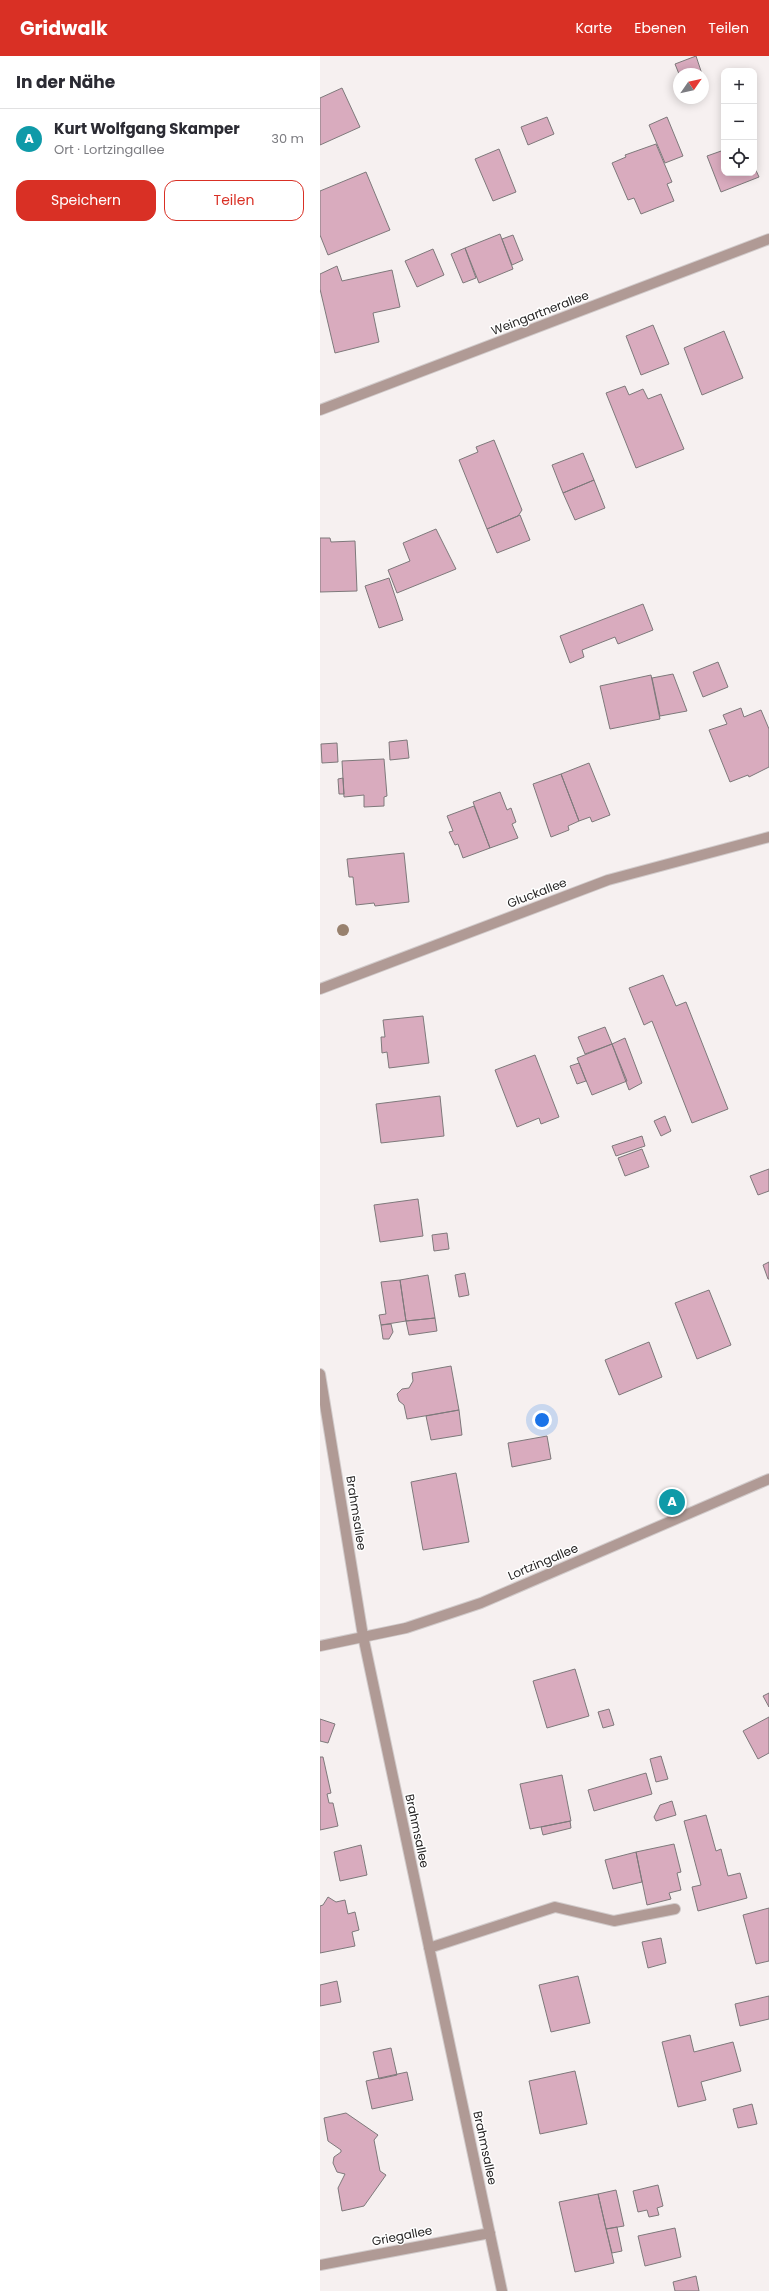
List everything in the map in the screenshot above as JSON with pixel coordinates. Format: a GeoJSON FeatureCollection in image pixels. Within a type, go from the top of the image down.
{"type":"FeatureCollection","features":[{"type":"Feature","properties":{"kind":"street","name":"Weingartnerallee"},"geometry":{"type":"LineString","coordinates":[[320,410],[769,239]]}},
{"type":"Feature","properties":{"kind":"street","name":"Gluckallee"},"geometry":{"type":"LineString","coordinates":[[320,989],[608,880],[769,837]]}},
{"type":"Feature","properties":{"kind":"street","name":"Brahmsallee"},"geometry":{"type":"LineString","coordinates":[[320,1374],[363,1636],[502,2291]]}},
{"type":"Feature","properties":{"kind":"street","name":"Lortzingallee"},"geometry":{"type":"LineString","coordinates":[[320,1646],[406,1628],[481,1603],[769,1479]]}},
{"type":"Feature","properties":{"kind":"street"},"geometry":{"type":"LineString","coordinates":[[429,1948],[555,1907],[614,1921],[675,1909]]}},
{"type":"Feature","properties":{"kind":"street","name":"Griegallee"},"geometry":{"type":"LineString","coordinates":[[320,2264],[490,2233]]}},
{"type":"Feature","properties":{"kind":"building"},"geometry":{"type":"Polygon","coordinates":[[[696,56],[700,68],[677,68],[675,64],[696,56]]]}},
{"type":"Feature","properties":{"kind":"building"},"geometry":{"type":"Polygon","coordinates":[[[342,88],[360,127],[320,145],[320,98],[342,88]]]}},
{"type":"Feature","properties":{"kind":"building"},"geometry":{"type":"Polygon","coordinates":[[[547,117],[554,134],[528,145],[521,127],[547,117]]]}},
{"type":"Feature","properties":{"kind":"building"},"geometry":{"type":"Polygon","coordinates":[[[667,117],[683,156],[665,163],[649,125],[667,117]]]}},
{"type":"Feature","properties":{"kind":"building"},"geometry":{"type":"Polygon","coordinates":[[[656,144],[672,182],[667,184],[674,201],[641,214],[634,198],[628,200],[612,163],[626,157],[625,155],[656,144]]]}},
{"type":"Feature","properties":{"kind":"building"},"geometry":{"type":"Polygon","coordinates":[[[499,149],[516,192],[493,201],[475,159],[499,149]]]}},
{"type":"Feature","properties":{"kind":"building"},"geometry":{"type":"Polygon","coordinates":[[[721,151],[721,176],[757,176],[757,173],[759,177],[721,192],[707,156],[721,151]]]}},
{"type":"Feature","properties":{"kind":"building"},"geometry":{"type":"Polygon","coordinates":[[[366,172],[390,230],[328,255],[320,235],[320,191],[366,172]]]}},
{"type":"Feature","properties":{"kind":"building"},"geometry":{"type":"Polygon","coordinates":[[[500,234],[513,269],[479,283],[465,248],[500,234]]]}},
{"type":"Feature","properties":{"kind":"building"},"geometry":{"type":"Polygon","coordinates":[[[513,235],[523,260],[512,265],[502,239],[513,235]]]}},
{"type":"Feature","properties":{"kind":"building"},"geometry":{"type":"Polygon","coordinates":[[[465,248],[476,278],[463,283],[451,254],[465,248]]]}},
{"type":"Feature","properties":{"kind":"building"},"geometry":{"type":"Polygon","coordinates":[[[433,249],[444,275],[417,287],[405,261],[433,249]]]}},
{"type":"Feature","properties":{"kind":"building"},"geometry":{"type":"Polygon","coordinates":[[[337,266],[342,281],[392,270],[400,307],[373,313],[379,342],[335,353],[320,289],[320,274],[337,266]]]}},
{"type":"Feature","properties":{"kind":"building"},"geometry":{"type":"Polygon","coordinates":[[[653,325],[669,364],[641,375],[626,336],[653,325]]]}},
{"type":"Feature","properties":{"kind":"building"},"geometry":{"type":"Polygon","coordinates":[[[724,331],[743,378],[702,395],[684,348],[724,331]]]}},
{"type":"Feature","properties":{"kind":"building"},"geometry":{"type":"Polygon","coordinates":[[[625,386],[629,395],[643,389],[648,399],[661,394],[684,449],[636,468],[606,393],[625,386]]]}},
{"type":"Feature","properties":{"kind":"building"},"geometry":{"type":"Polygon","coordinates":[[[494,440],[522,510],[518,516],[487,529],[459,460],[478,452],[476,447],[494,440]]]}},
{"type":"Feature","properties":{"kind":"building"},"geometry":{"type":"Polygon","coordinates":[[[583,453],[594,480],[563,493],[552,465],[583,453]]]}},
{"type":"Feature","properties":{"kind":"building"},"geometry":{"type":"Polygon","coordinates":[[[594,480],[605,508],[575,520],[563,493],[594,480]]]}},
{"type":"Feature","properties":{"kind":"building"},"geometry":{"type":"Polygon","coordinates":[[[520,515],[530,540],[497,553],[487,529],[520,515]]]}},
{"type":"Feature","properties":{"kind":"building"},"geometry":{"type":"Polygon","coordinates":[[[436,529],[456,569],[397,593],[388,570],[410,561],[403,543],[436,529]]]}},
{"type":"Feature","properties":{"kind":"building"},"geometry":{"type":"Polygon","coordinates":[[[320,538],[330,538],[331,542],[355,541],[357,591],[320,592],[320,538]]]}},
{"type":"Feature","properties":{"kind":"building"},"geometry":{"type":"Polygon","coordinates":[[[389,578],[403,620],[379,628],[365,586],[389,578]]]}},
{"type":"Feature","properties":{"kind":"building"},"geometry":{"type":"Polygon","coordinates":[[[643,604],[653,630],[618,644],[615,637],[582,650],[584,657],[570,663],[560,636],[643,604]]]}},
{"type":"Feature","properties":{"kind":"building"},"geometry":{"type":"Polygon","coordinates":[[[718,662],[728,687],[703,697],[693,672],[718,662]]]}},
{"type":"Feature","properties":{"kind":"building"},"geometry":{"type":"Polygon","coordinates":[[[673,674],[687,711],[660,716],[652,678],[673,674]]]}},
{"type":"Feature","properties":{"kind":"building"},"geometry":{"type":"Polygon","coordinates":[[[651,675],[660,719],[610,729],[600,686],[651,675]]]}},
{"type":"Feature","properties":{"kind":"building"},"geometry":{"type":"Polygon","coordinates":[[[741,708],[744,717],[761,710],[769,729],[769,767],[749,777],[748,775],[730,782],[709,730],[727,724],[723,715],[741,708]]]}},
{"type":"Feature","properties":{"kind":"building"},"geometry":{"type":"Polygon","coordinates":[[[407,740],[409,758],[390,760],[389,742],[407,740]]]}},
{"type":"Feature","properties":{"kind":"building"},"geometry":{"type":"Polygon","coordinates":[[[337,743],[338,762],[322,763],[321,744],[337,743]]]}},
{"type":"Feature","properties":{"kind":"building"},"geometry":{"type":"Polygon","coordinates":[[[384,759],[387,796],[384,797],[384,806],[364,807],[364,795],[344,797],[342,761],[384,759]]]}},
{"type":"Feature","properties":{"kind":"building"},"geometry":{"type":"Polygon","coordinates":[[[589,763],[610,815],[592,822],[590,817],[579,821],[561,774],[589,763]]]}},
{"type":"Feature","properties":{"kind":"building"},"geometry":{"type":"Polygon","coordinates":[[[561,774],[579,821],[568,826],[569,830],[551,837],[533,784],[561,774]]]}},
{"type":"Feature","properties":{"kind":"building"},"geometry":{"type":"Polygon","coordinates":[[[343,778],[344,794],[339,794],[338,779],[343,778]]]}},
{"type":"Feature","properties":{"kind":"building"},"geometry":{"type":"Polygon","coordinates":[[[500,792],[507,810],[511,808],[516,822],[512,824],[518,838],[490,848],[473,802],[500,792]]]}},
{"type":"Feature","properties":{"kind":"building"},"geometry":{"type":"Polygon","coordinates":[[[474,806],[490,848],[463,858],[458,844],[455,845],[449,832],[453,831],[447,816],[474,806]]]}},
{"type":"Feature","properties":{"kind":"building"},"geometry":{"type":"Polygon","coordinates":[[[404,853],[409,902],[375,906],[374,903],[356,905],[353,877],[349,877],[347,859],[404,853]]]}},
{"type":"Feature","properties":{"kind":"building"},"geometry":{"type":"Polygon","coordinates":[[[663,975],[676,1006],[686,1002],[728,1109],[692,1123],[652,1021],[644,1025],[629,988],[663,975]]]}},
{"type":"Feature","properties":{"kind":"building"},"geometry":{"type":"Polygon","coordinates":[[[423,1016],[429,1063],[389,1068],[387,1052],[382,1053],[381,1037],[385,1037],[383,1020],[423,1016]]]}},
{"type":"Feature","properties":{"kind":"building"},"geometry":{"type":"Polygon","coordinates":[[[605,1027],[612,1044],[585,1054],[578,1037],[605,1027]]]}},
{"type":"Feature","properties":{"kind":"building"},"geometry":{"type":"Polygon","coordinates":[[[625,1038],[642,1083],[629,1090],[612,1044],[625,1038]]]}},
{"type":"Feature","properties":{"kind":"building"},"geometry":{"type":"Polygon","coordinates":[[[612,1044],[627,1081],[592,1095],[577,1058],[612,1044]]]}},
{"type":"Feature","properties":{"kind":"building"},"geometry":{"type":"Polygon","coordinates":[[[535,1055],[559,1117],[541,1124],[539,1118],[517,1127],[495,1070],[535,1055]]]}},
{"type":"Feature","properties":{"kind":"building"},"geometry":{"type":"Polygon","coordinates":[[[579,1063],[586,1081],[577,1084],[570,1066],[579,1063]]]}},
{"type":"Feature","properties":{"kind":"building"},"geometry":{"type":"Polygon","coordinates":[[[440,1096],[444,1136],[381,1143],[376,1104],[440,1096]]]}},
{"type":"Feature","properties":{"kind":"building"},"geometry":{"type":"Polygon","coordinates":[[[665,1116],[671,1131],[661,1136],[654,1121],[665,1116]]]}},
{"type":"Feature","properties":{"kind":"building"},"geometry":{"type":"Polygon","coordinates":[[[642,1136],[645,1146],[616,1156],[612,1146],[642,1136]]]}},
{"type":"Feature","properties":{"kind":"building"},"geometry":{"type":"Polygon","coordinates":[[[642,1149],[649,1167],[625,1176],[618,1158],[642,1149]]]}},
{"type":"Feature","properties":{"kind":"building"},"geometry":{"type":"Polygon","coordinates":[[[769,1169],[769,1191],[758,1195],[750,1176],[769,1169]]]}},
{"type":"Feature","properties":{"kind":"building"},"geometry":{"type":"Polygon","coordinates":[[[418,1199],[423,1236],[380,1242],[374,1205],[418,1199]]]}},
{"type":"Feature","properties":{"kind":"building"},"geometry":{"type":"Polygon","coordinates":[[[447,1233],[449,1249],[434,1251],[432,1235],[447,1233]]]}},
{"type":"Feature","properties":{"kind":"building"},"geometry":{"type":"Polygon","coordinates":[[[769,1262],[769,1279],[768,1279],[763,1265],[769,1262]]]}},
{"type":"Feature","properties":{"kind":"building"},"geometry":{"type":"Polygon","coordinates":[[[465,1273],[469,1295],[459,1297],[455,1275],[465,1273]]]}},
{"type":"Feature","properties":{"kind":"building"},"geometry":{"type":"Polygon","coordinates":[[[428,1275],[435,1318],[406,1321],[400,1280],[428,1275]]]}},
{"type":"Feature","properties":{"kind":"building"},"geometry":{"type":"Polygon","coordinates":[[[400,1280],[406,1321],[381,1325],[379,1315],[386,1314],[381,1282],[400,1280]]]}},
{"type":"Feature","properties":{"kind":"building"},"geometry":{"type":"Polygon","coordinates":[[[709,1290],[731,1345],[697,1359],[675,1303],[709,1290]]]}},
{"type":"Feature","properties":{"kind":"building"},"geometry":{"type":"Polygon","coordinates":[[[435,1318],[437,1331],[409,1335],[406,1321],[435,1318]]]}},
{"type":"Feature","properties":{"kind":"building"},"geometry":{"type":"Polygon","coordinates":[[[391,1324],[393,1332],[389,1339],[383,1339],[381,1325],[391,1324]]]}},
{"type":"Feature","properties":{"kind":"building"},"geometry":{"type":"Polygon","coordinates":[[[649,1342],[662,1377],[619,1395],[605,1360],[649,1342]]]}},
{"type":"Feature","properties":{"kind":"building"},"geometry":{"type":"Polygon","coordinates":[[[451,1366],[459,1410],[407,1419],[404,1405],[399,1401],[397,1394],[402,1389],[409,1388],[413,1381],[412,1373],[451,1366]]]}},
{"type":"Feature","properties":{"kind":"building"},"geometry":{"type":"Polygon","coordinates":[[[459,1410],[462,1435],[431,1440],[426,1416],[459,1410]]]}},
{"type":"Feature","properties":{"kind":"building"},"geometry":{"type":"Polygon","coordinates":[[[547,1436],[551,1459],[512,1467],[508,1443],[547,1436]]]}},
{"type":"Feature","properties":{"kind":"building"},"geometry":{"type":"Polygon","coordinates":[[[456,1473],[469,1542],[423,1550],[411,1482],[456,1473]]]}},
{"type":"Feature","properties":{"kind":"building"},"geometry":{"type":"Polygon","coordinates":[[[575,1669],[589,1716],[547,1728],[533,1681],[575,1669]]]}},
{"type":"Feature","properties":{"kind":"building"},"geometry":{"type":"Polygon","coordinates":[[[769,1693],[769,1707],[763,1696],[769,1693]]]}},
{"type":"Feature","properties":{"kind":"building"},"geometry":{"type":"Polygon","coordinates":[[[609,1709],[614,1725],[603,1728],[598,1712],[609,1709]]]}},
{"type":"Feature","properties":{"kind":"building"},"geometry":{"type":"Polygon","coordinates":[[[769,1717],[769,1753],[758,1759],[743,1731],[769,1717]]]}},
{"type":"Feature","properties":{"kind":"building"},"geometry":{"type":"Polygon","coordinates":[[[320,1719],[335,1724],[328,1743],[320,1741],[320,1719]]]}},
{"type":"Feature","properties":{"kind":"building"},"geometry":{"type":"Polygon","coordinates":[[[661,1756],[668,1779],[656,1782],[650,1759],[661,1756]]]}},
{"type":"Feature","properties":{"kind":"building"},"geometry":{"type":"Polygon","coordinates":[[[320,1757],[323,1757],[331,1793],[327,1794],[329,1803],[333,1803],[338,1826],[320,1830],[320,1757]]]}},
{"type":"Feature","properties":{"kind":"building"},"geometry":{"type":"Polygon","coordinates":[[[646,1773],[652,1794],[594,1811],[588,1790],[646,1773]]]}},
{"type":"Feature","properties":{"kind":"building"},"geometry":{"type":"Polygon","coordinates":[[[562,1775],[571,1821],[530,1829],[520,1784],[562,1775]]]}},
{"type":"Feature","properties":{"kind":"building"},"geometry":{"type":"Polygon","coordinates":[[[672,1801],[676,1815],[656,1821],[654,1817],[660,1805],[672,1801]]]}},
{"type":"Feature","properties":{"kind":"building"},"geometry":{"type":"Polygon","coordinates":[[[706,1815],[716,1851],[721,1849],[728,1876],[740,1873],[747,1898],[698,1911],[692,1887],[701,1885],[684,1821],[706,1815]]]}},
{"type":"Feature","properties":{"kind":"building"},"geometry":{"type":"Polygon","coordinates":[[[570,1821],[571,1828],[543,1835],[541,1827],[570,1821]]]}},
{"type":"Feature","properties":{"kind":"building"},"geometry":{"type":"Polygon","coordinates":[[[674,1844],[681,1872],[677,1873],[681,1890],[669,1893],[671,1899],[647,1905],[636,1852],[674,1844]]]}},
{"type":"Feature","properties":{"kind":"building"},"geometry":{"type":"Polygon","coordinates":[[[361,1845],[367,1875],[340,1881],[334,1852],[361,1845]]]}},
{"type":"Feature","properties":{"kind":"building"},"geometry":{"type":"Polygon","coordinates":[[[636,1852],[642,1882],[613,1889],[605,1860],[636,1852]]]}},
{"type":"Feature","properties":{"kind":"building"},"geometry":{"type":"Polygon","coordinates":[[[328,1897],[336,1902],[345,1900],[348,1914],[355,1912],[359,1930],[352,1932],[355,1946],[320,1953],[320,1906],[323,1905],[328,1897]]]}},
{"type":"Feature","properties":{"kind":"building"},"geometry":{"type":"Polygon","coordinates":[[[769,1908],[769,1961],[756,1964],[743,1915],[769,1908]]]}},
{"type":"Feature","properties":{"kind":"building"},"geometry":{"type":"Polygon","coordinates":[[[661,1938],[666,1963],[648,1968],[642,1942],[661,1938]]]}},
{"type":"Feature","properties":{"kind":"building"},"geometry":{"type":"Polygon","coordinates":[[[578,1976],[590,2023],[551,2032],[539,1985],[578,1976]]]}},
{"type":"Feature","properties":{"kind":"building"},"geometry":{"type":"Polygon","coordinates":[[[337,1981],[341,2002],[320,2006],[320,1985],[337,1981]]]}},
{"type":"Feature","properties":{"kind":"building"},"geometry":{"type":"Polygon","coordinates":[[[769,1996],[769,2019],[740,2026],[735,2004],[769,1996]]]}},
{"type":"Feature","properties":{"kind":"building"},"geometry":{"type":"Polygon","coordinates":[[[690,2035],[694,2052],[733,2042],[741,2071],[701,2082],[706,2100],[678,2107],[662,2042],[690,2035]]]}},
{"type":"Feature","properties":{"kind":"building"},"geometry":{"type":"Polygon","coordinates":[[[391,2048],[397,2075],[379,2079],[373,2052],[391,2048]]]}},
{"type":"Feature","properties":{"kind":"building"},"geometry":{"type":"Polygon","coordinates":[[[575,2071],[587,2124],[540,2134],[529,2081],[575,2071]]]}},
{"type":"Feature","properties":{"kind":"building"},"geometry":{"type":"Polygon","coordinates":[[[407,2072],[413,2100],[372,2109],[366,2081],[407,2072]]]}},
{"type":"Feature","properties":{"kind":"building"},"geometry":{"type":"Polygon","coordinates":[[[752,2104],[757,2124],[738,2128],[733,2109],[752,2104]]]}},
{"type":"Feature","properties":{"kind":"building"},"geometry":{"type":"Polygon","coordinates":[[[346,2113],[378,2135],[374,2140],[380,2171],[386,2175],[364,2206],[342,2211],[338,2188],[345,2174],[337,2172],[333,2163],[334,2157],[341,2152],[341,2150],[328,2141],[324,2118],[346,2113]]]}},
{"type":"Feature","properties":{"kind":"building"},"geometry":{"type":"Polygon","coordinates":[[[658,2185],[663,2206],[657,2208],[659,2215],[649,2217],[647,2210],[638,2212],[633,2191],[658,2185]]]}},
{"type":"Feature","properties":{"kind":"building"},"geometry":{"type":"Polygon","coordinates":[[[616,2190],[624,2226],[606,2229],[598,2194],[616,2190]]]}},
{"type":"Feature","properties":{"kind":"building"},"geometry":{"type":"Polygon","coordinates":[[[598,2194],[614,2263],[575,2272],[559,2202],[598,2194]]]}},
{"type":"Feature","properties":{"kind":"building"},"geometry":{"type":"Polygon","coordinates":[[[617,2227],[622,2251],[612,2253],[606,2229],[617,2227]]]}},
{"type":"Feature","properties":{"kind":"building"},"geometry":{"type":"Polygon","coordinates":[[[675,2228],[681,2257],[645,2266],[638,2236],[675,2228]]]}},
{"type":"Feature","properties":{"kind":"building"},"geometry":{"type":"Polygon","coordinates":[[[696,2276],[699,2291],[675,2291],[673,2282],[696,2276]]]}},
{"type":"Feature","properties":{"kind":"place","name":"Kurt Wolfgang Skamper"},"geometry":{"type":"Point","coordinates":[672,1502]}}]}
